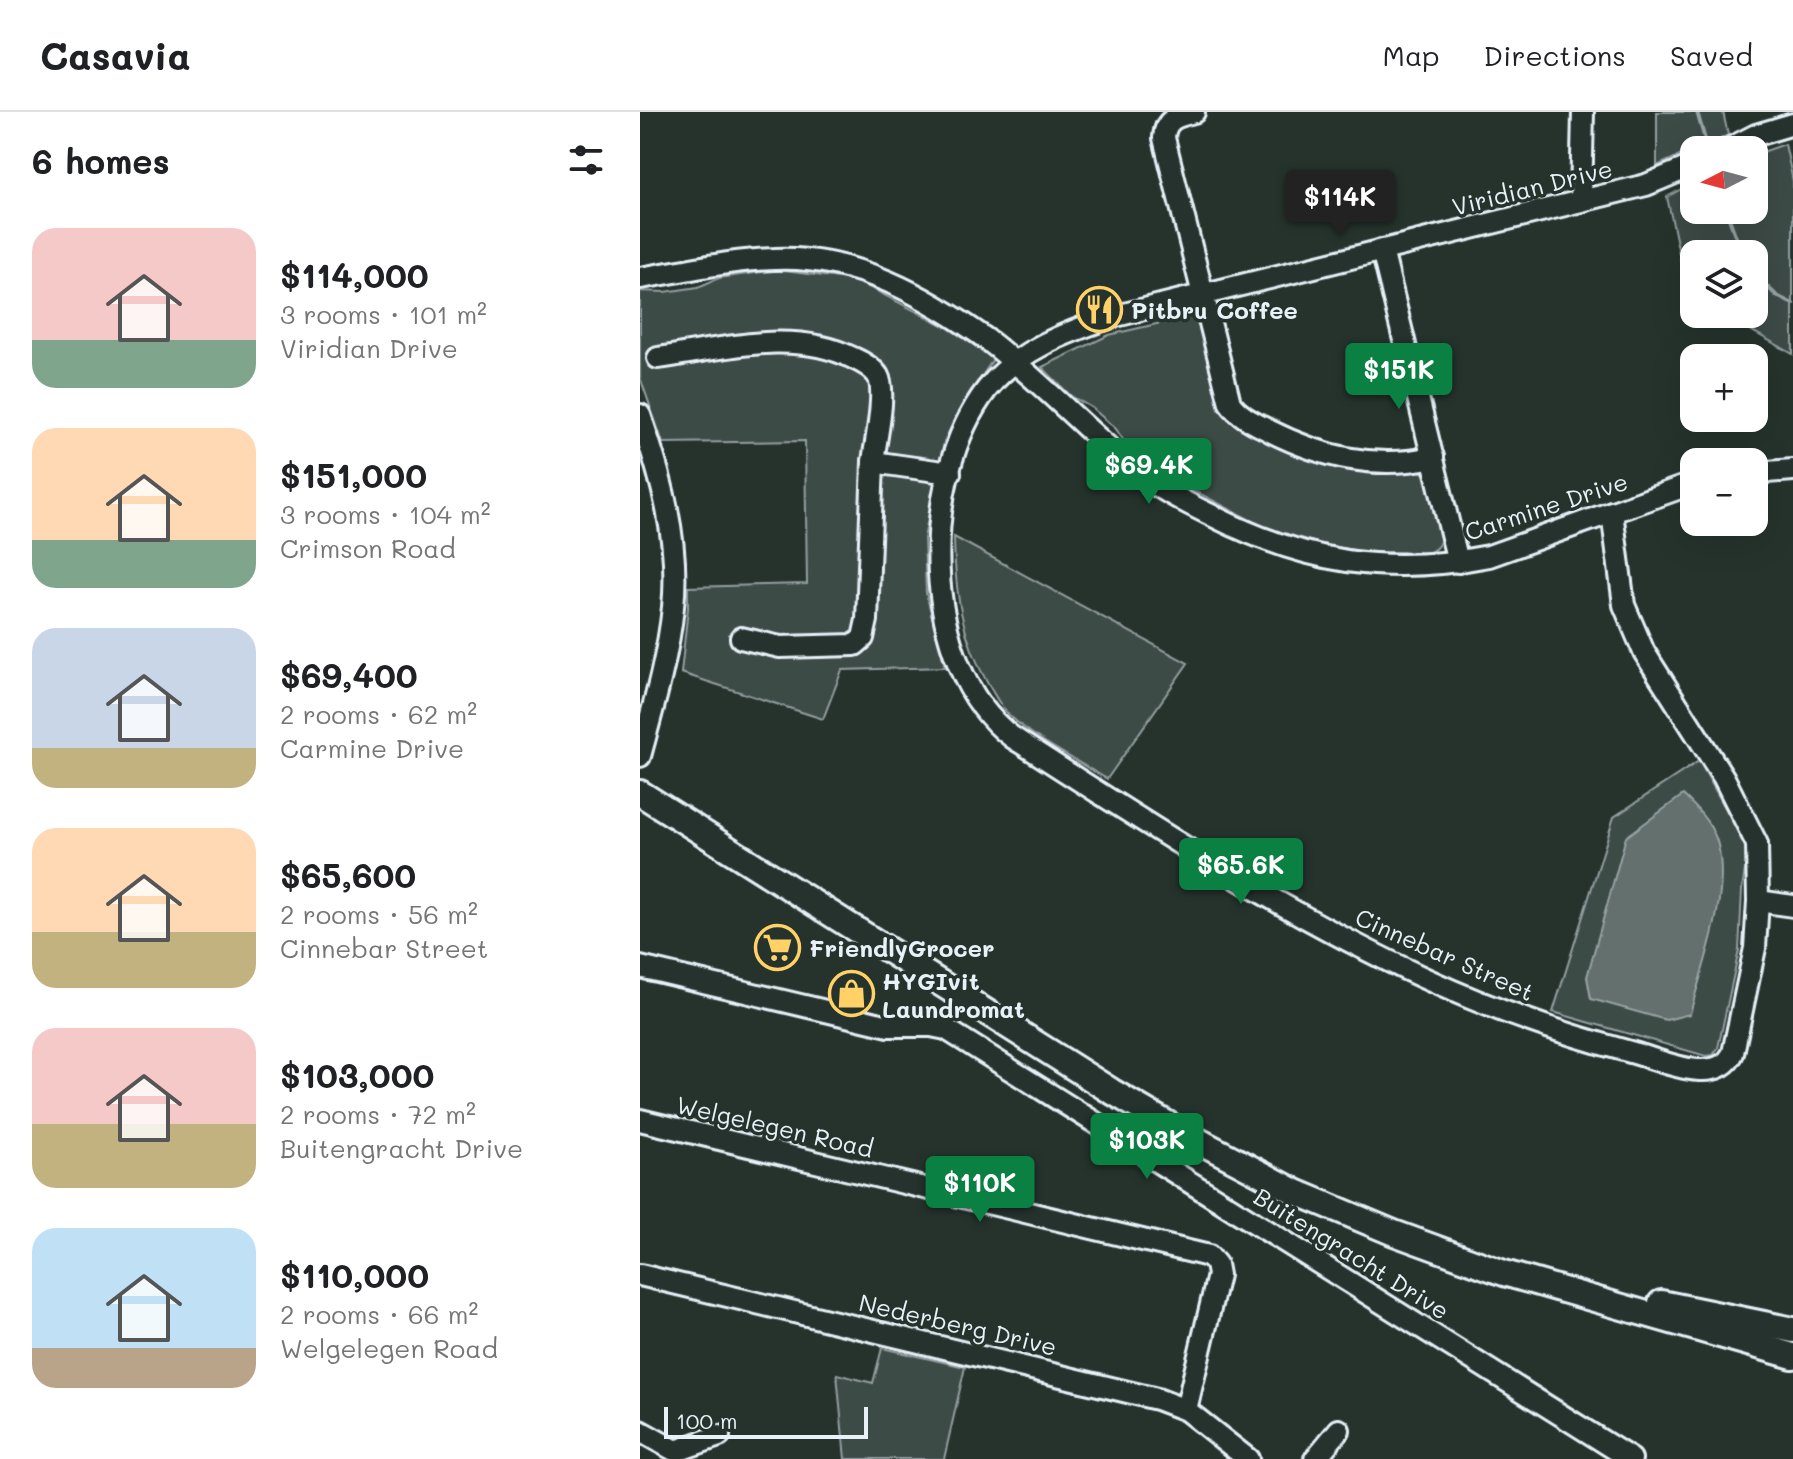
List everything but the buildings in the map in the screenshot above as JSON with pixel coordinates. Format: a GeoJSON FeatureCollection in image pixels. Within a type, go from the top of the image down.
{"type":"FeatureCollection","features":[{"type":"Feature","properties":{"kind":"main road"},"geometry":{"type":"LineString","coordinates":[[640,793],[1178,1130],[1296,1192],[1394,1233],[1529,1280],[1793,1356]]}},
{"type":"Feature","properties":{"kind":"main road"},"geometry":{"type":"LineString","coordinates":[[1529,1280],[1629,1296],[1793,1330]]}},
{"type":"Feature","properties":{"kind":"street"},"geometry":{"type":"LineString","coordinates":[[1194,112],[1170,121],[1164,138],[1225,390],[1237,413],[1301,446],[1326,454],[1384,464],[1433,457]]}},
{"type":"Feature","properties":{"kind":"street"},"geometry":{"type":"LineString","coordinates":[[1581,201],[1583,112]]}},
{"type":"Feature","properties":{"kind":"street"},"geometry":{"type":"LineString","coordinates":[[1754,136],[1793,124]]}},
{"type":"Feature","properties":{"kind":"street","name":"Viridian Drive"},"geometry":{"type":"LineString","coordinates":[[1015,363],[1043,344],[1112,317],[1646,185],[1680,171]]}},
{"type":"Feature","properties":{"kind":"street"},"geometry":{"type":"LineString","coordinates":[[1382,250],[1458,562]]}},
{"type":"Feature","properties":{"kind":"street","name":"Carmine Drive"},"geometry":{"type":"LineString","coordinates":[[640,278],[775,259],[804,259],[851,267],[890,282],[967,325],[1015,363],[1132,467],[1165,491],[1270,543],[1356,563],[1458,562],[1489,556],[1680,488]]}},
{"type":"Feature","properties":{"kind":"street"},"geometry":{"type":"LineString","coordinates":[[658,358],[773,342],[814,343],[864,363],[878,376],[882,392],[873,462],[867,620],[863,638],[855,645],[780,647],[741,638]]}},
{"type":"Feature","properties":{"kind":"street","name":"Cinnebar Street"},"geometry":{"type":"LineString","coordinates":[[1015,363],[1001,374],[980,400],[959,441],[937,545],[942,603],[958,659],[988,714],[1012,737],[1050,762],[1261,892],[1423,978],[1509,1013],[1621,1050],[1712,1071],[1725,1065],[1733,1053],[1755,948],[1759,856],[1754,833],[1724,778],[1644,652],[1627,614],[1612,512]]}},
{"type":"Feature","properties":{"kind":"street"},"geometry":{"type":"LineString","coordinates":[[640,415],[662,483],[675,584],[660,678],[640,756]]}},
{"type":"Feature","properties":{"kind":"street"},"geometry":{"type":"LineString","coordinates":[[873,462],[950,473]]}},
{"type":"Feature","properties":{"kind":"street"},"geometry":{"type":"LineString","coordinates":[[1768,472],[1793,470]]}},
{"type":"Feature","properties":{"kind":"street"},"geometry":{"type":"LineString","coordinates":[[1758,901],[1793,906]]}},
{"type":"Feature","properties":{"kind":"street","name":"Buitengracht Drive"},"geometry":{"type":"LineString","coordinates":[[640,967],[889,1026],[946,1029],[1631,1459]]}},
{"type":"Feature","properties":{"kind":"street","name":"Welgelegen Road"},"geometry":{"type":"LineString","coordinates":[[640,1120],[1209,1256],[1216,1264],[1218,1275],[1186,1410]]}},
{"type":"Feature","properties":{"kind":"street","name":"Nederberg Drive"},"geometry":{"type":"LineString","coordinates":[[640,1275],[1157,1399],[1186,1410],[1248,1459]]}},
{"type":"Feature","properties":{"kind":"street"},"geometry":{"type":"LineString","coordinates":[[1315,1459],[1339,1430]]}},
{"type":"Feature","properties":{"kind":"street"},"geometry":{"type":"LineString","coordinates":[[640,1431],[675,1455],[719,1436]]}},
{"type":"Feature","properties":{"kind":"shaded area"},"geometry":{"type":"Polygon","coordinates":[[[1657,112],[1723,112],[1728,135],[1680,136],[1680,155],[1657,166],[1657,112]]]}},
{"type":"Feature","properties":{"kind":"shaded area"},"geometry":{"type":"Polygon","coordinates":[[[1785,144],[1793,181],[1793,354],[1747,328],[1768,328],[1768,240],[1680,240],[1680,258],[1667,197],[1680,190],[1680,224],[1768,224],[1768,150],[1785,144]]]}},
{"type":"Feature","properties":{"kind":"shaded area"},"geometry":{"type":"Polygon","coordinates":[[[776,270],[855,280],[947,327],[991,357],[992,361],[962,405],[944,442],[924,538],[926,593],[945,667],[842,670],[823,719],[681,673],[688,587],[807,584],[805,441],[663,443],[640,377],[640,291],[665,292],[698,287],[719,278],[776,270]]]}},
{"type":"Feature","properties":{"kind":"shaded area"},"geometry":{"type":"Polygon","coordinates":[[[1200,314],[1229,415],[1421,471],[1427,477],[1441,533],[1437,547],[1430,552],[1366,552],[1301,541],[1272,531],[1158,472],[1129,449],[1116,429],[1092,408],[1071,396],[1042,367],[1109,335],[1200,314]]]}},
{"type":"Feature","properties":{"kind":"shaded area"},"geometry":{"type":"Polygon","coordinates":[[[954,537],[1188,663],[1107,779],[1031,733],[1009,715],[998,700],[971,649],[961,613],[954,537]]]}},
{"type":"Feature","properties":{"kind":"shaded area"},"geometry":{"type":"Polygon","coordinates":[[[1699,761],[1748,849],[1739,950],[1718,1048],[1713,1055],[1706,1056],[1553,1012],[1614,817],[1699,761]]]}},
{"type":"Feature","properties":{"kind":"shaded area"},"geometry":{"type":"Polygon","coordinates":[[[1683,795],[1704,818],[1716,838],[1721,886],[1713,930],[1690,1014],[1666,1020],[1591,999],[1587,977],[1626,837],[1683,795]]]}},
{"type":"Feature","properties":{"kind":"shaded area"},"geometry":{"type":"Polygon","coordinates":[[[882,1348],[965,1367],[944,1459],[845,1459],[837,1374],[873,1383],[882,1348]]]}},
{"type":"Feature","properties":{"kind":"waterway"},"geometry":{"type":"LineString","coordinates":[[1697,112],[1704,136]]}},
{"type":"Feature","properties":{"kind":"waterway"},"geometry":{"type":"LineString","coordinates":[[1731,224],[1737,240]]}},
{"type":"Feature","properties":{"kind":"waterway"},"geometry":{"type":"LineString","coordinates":[[1768,287],[1793,304]]}},
{"type":"Feature","properties":{"kind":"place","name":"Pitbru Coffee"},"geometry":{"type":"Point","coordinates":[1100,309]}},
{"type":"Feature","properties":{"kind":"place","name":"FriendlyGrocer"},"geometry":{"type":"Point","coordinates":[778,947]}},
{"type":"Feature","properties":{"kind":"place","name":"HYGIvit Laundromat"},"geometry":{"type":"Point","coordinates":[851,994]}}]}
